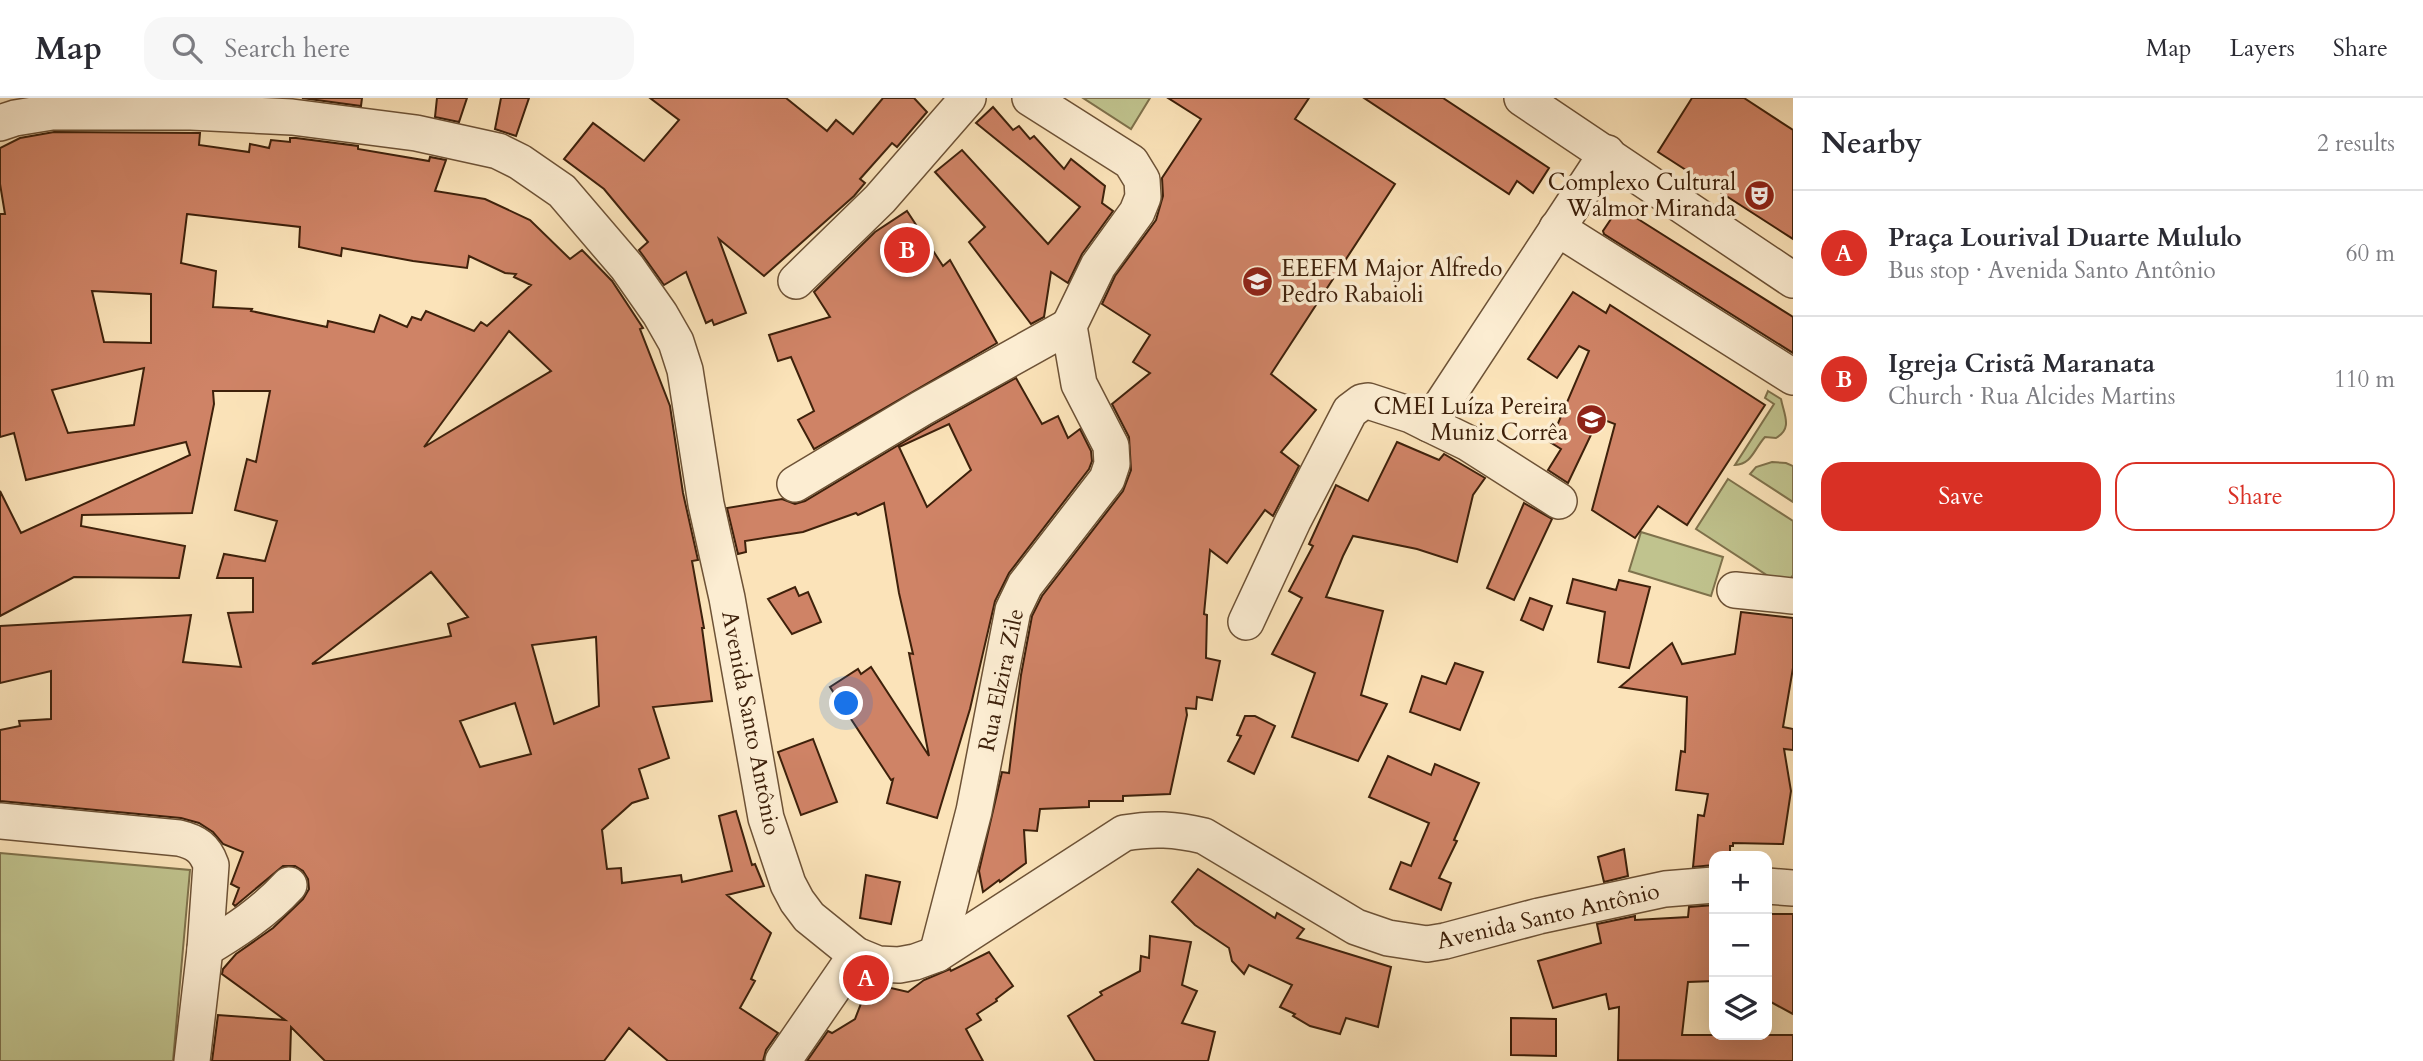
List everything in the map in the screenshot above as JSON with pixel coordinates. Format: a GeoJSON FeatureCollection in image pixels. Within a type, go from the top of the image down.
{"type":"FeatureCollection","features":[{"type":"Feature","properties":{"kind":"street"},"geometry":{"type":"LineString","coordinates":[[796,281],[880,199],[968,98]]}},
{"type":"Feature","properties":{"kind":"street"},"geometry":{"type":"LineString","coordinates":[[794,484],[922,408],[1069,326],[1098,267],[1137,212],[1143,197],[1142,180],[1131,162],[1030,98]]}},
{"type":"Feature","properties":{"kind":"street"},"geometry":{"type":"LineString","coordinates":[[1522,98],[1793,280]]}},
{"type":"Feature","properties":{"kind":"street","name":"Avenida Santo Antônio"},"geometry":{"type":"LineString","coordinates":[[0,123],[52,112],[191,112],[292,117],[416,133],[498,151],[520,162],[562,191],[627,267],[676,342],[685,370],[706,504],[727,598],[766,818],[788,884],[797,901],[821,929],[856,955],[878,964],[899,965],[937,954],[1124,833],[1152,828],[1178,829],[1204,836],[1356,927],[1378,935],[1427,944],[1665,889],[1709,885]]}},
{"type":"Feature","properties":{"kind":"street"},"geometry":{"type":"LineString","coordinates":[[1429,424],[1606,153]]}},
{"type":"Feature","properties":{"kind":"street"},"geometry":{"type":"LineString","coordinates":[[1557,228],[1793,377]]}},
{"type":"Feature","properties":{"kind":"street","name":"Rua Elzira Zile"},"geometry":{"type":"LineString","coordinates":[[937,954],[974,811],[1013,610],[1026,584],[1107,479],[1112,464],[1111,446],[1079,384],[1069,326]]}},
{"type":"Feature","properties":{"kind":"street"},"geometry":{"type":"LineString","coordinates":[[1246,622],[1293,521],[1345,418],[1354,406],[1368,401],[1410,415],[1468,443],[1559,501]]}},
{"type":"Feature","properties":{"kind":"street"},"geometry":{"type":"LineString","coordinates":[[1735,590],[1793,596]]}},
{"type":"Feature","properties":{"kind":"street"},"geometry":{"type":"LineString","coordinates":[[0,821],[179,838],[201,846],[211,865],[205,949],[192,1061]]}},
{"type":"Feature","properties":{"kind":"street"},"geometry":{"type":"LineString","coordinates":[[205,949],[248,923],[289,885]]}},
{"type":"Feature","properties":{"kind":"street"},"geometry":{"type":"LineString","coordinates":[[1772,886],[1793,887]]}},
{"type":"Feature","properties":{"kind":"street"},"geometry":{"type":"LineString","coordinates":[[783,1061],[856,955]]}},
{"type":"Feature","properties":{"kind":"green space"},"geometry":{"type":"Polygon","coordinates":[[[1083,98],[1150,98],[1131,129],[1083,98]]]}},
{"type":"Feature","properties":{"kind":"green space"},"geometry":{"type":"Polygon","coordinates":[[[1768,391],[1781,399],[1786,421],[1784,430],[1776,438],[1765,437],[1749,459],[1735,465],[1774,404],[1765,398],[1768,391]]]}},
{"type":"Feature","properties":{"kind":"green space"},"geometry":{"type":"Polygon","coordinates":[[[1772,462],[1793,466],[1793,502],[1750,474],[1756,467],[1772,462]]]}},
{"type":"Feature","properties":{"kind":"green space"},"geometry":{"type":"Polygon","coordinates":[[[1728,479],[1793,521],[1793,575],[1785,587],[1696,529],[1728,479]]]}},
{"type":"Feature","properties":{"kind":"green space"},"geometry":{"type":"Polygon","coordinates":[[[1641,532],[1723,557],[1711,596],[1629,571],[1641,532]]]}},
{"type":"Feature","properties":{"kind":"green space"},"geometry":{"type":"Polygon","coordinates":[[[0,853],[190,870],[173,1061],[0,1061],[0,853]]]}},
{"type":"Feature","properties":{"kind":"building"},"geometry":{"type":"Polygon","coordinates":[[[302,98],[362,98],[361,106],[302,98]]]}},
{"type":"Feature","properties":{"kind":"building"},"geometry":{"type":"Polygon","coordinates":[[[437,98],[467,98],[459,122],[435,117],[437,98]]]}},
{"type":"Feature","properties":{"kind":"building"},"geometry":{"type":"Polygon","coordinates":[[[501,98],[529,98],[516,136],[495,129],[501,98]]]}},
{"type":"Feature","properties":{"kind":"building"},"geometry":{"type":"Polygon","coordinates":[[[650,98],[786,98],[827,131],[836,120],[853,134],[883,98],[914,98],[927,112],[897,147],[892,143],[860,179],[865,183],[854,196],[764,276],[719,239],[746,313],[714,325],[712,320],[706,323],[686,272],[664,285],[639,250],[648,242],[604,189],[564,159],[593,123],[644,161],[679,120],[650,98]]]}},
{"type":"Feature","properties":{"kind":"building"},"geometry":{"type":"Polygon","coordinates":[[[1168,98],[1309,98],[1295,119],[1395,184],[1271,374],[1316,410],[1281,452],[1299,466],[1273,516],[1265,510],[1227,563],[1210,550],[1204,614],[1207,615],[1206,658],[1220,661],[1212,700],[1197,697],[1196,709],[1186,708],[1187,715],[1170,794],[1123,796],[1123,801],[1089,801],[1089,807],[1040,809],[1037,831],[1024,830],[1026,863],[983,892],[979,871],[1002,772],[1009,773],[1021,675],[1032,616],[1042,596],[1123,491],[1131,470],[1129,437],[1112,404],[1150,373],[1133,362],[1150,335],[1102,304],[1115,276],[1156,220],[1163,196],[1162,178],[1201,119],[1168,98]]]}},
{"type":"Feature","properties":{"kind":"building"},"geometry":{"type":"Polygon","coordinates":[[[1364,98],[1443,98],[1549,168],[1533,193],[1517,181],[1509,194],[1364,98]]]}},
{"type":"Feature","properties":{"kind":"building","name":"Complexo Cultural Walmor Miranda"},"geometry":{"type":"Polygon","coordinates":[[[1692,98],[1744,98],[1793,130],[1793,239],[1658,152],[1692,98]]]}},
{"type":"Feature","properties":{"kind":"building"},"geometry":{"type":"Polygon","coordinates":[[[993,107],[1013,130],[1019,126],[1030,139],[1034,136],[1064,169],[1071,159],[1105,186],[1102,203],[1113,211],[1082,254],[1068,283],[1051,272],[1044,317],[1031,324],[969,242],[985,227],[935,172],[962,150],[1048,244],[1080,207],[976,123],[993,107]]]}},
{"type":"Feature","properties":{"kind":"building"},"geometry":{"type":"Polygon","coordinates":[[[54,132],[200,133],[199,145],[249,152],[250,144],[269,148],[271,140],[290,142],[290,138],[296,138],[358,146],[358,149],[429,161],[430,157],[446,160],[435,191],[485,199],[530,220],[570,259],[582,250],[612,281],[643,328],[640,329],[670,406],[683,493],[698,560],[692,561],[704,628],[712,701],[653,707],[669,758],[639,769],[648,798],[632,803],[602,830],[607,869],[621,868],[622,883],[681,875],[682,882],[732,871],[719,816],[736,811],[752,865],[755,864],[764,886],[727,895],[771,933],[751,979],[755,981],[740,1008],[778,1033],[766,1050],[763,1061],[668,1061],[629,1028],[604,1061],[325,1061],[291,1027],[290,1061],[212,1061],[218,1015],[285,1020],[222,974],[236,954],[273,928],[303,899],[309,889],[308,879],[303,871],[295,866],[283,866],[235,906],[233,904],[239,888],[231,884],[243,852],[223,844],[213,832],[199,823],[181,818],[0,801],[0,730],[20,726],[19,721],[51,719],[51,671],[0,683],[0,626],[191,615],[183,662],[241,667],[228,613],[253,612],[253,578],[217,578],[224,554],[265,561],[277,521],[235,510],[247,459],[256,462],[270,391],[213,391],[214,404],[192,513],[82,515],[81,526],[185,546],[179,578],[74,577],[0,616],[0,491],[21,533],[190,455],[186,442],[26,480],[14,433],[0,437],[0,214],[5,214],[0,184],[0,148],[20,138],[54,132]],[[187,214],[181,263],[216,271],[213,307],[252,309],[251,311],[327,327],[328,321],[374,332],[380,315],[407,327],[412,317],[421,320],[426,311],[474,331],[481,322],[487,326],[531,285],[514,277],[516,274],[505,273],[469,256],[467,268],[342,248],[341,256],[299,247],[300,227],[187,214]],[[92,291],[104,342],[151,343],[151,294],[92,291]],[[509,331],[424,447],[551,371],[509,331]],[[144,368],[52,390],[68,433],[134,425],[144,368]],[[431,572],[312,664],[451,636],[448,624],[468,617],[431,572]],[[596,637],[532,645],[554,724],[599,706],[596,637]],[[515,703],[460,721],[480,767],[531,754],[515,703]]]}},
{"type":"Feature","properties":{"kind":"building"},"geometry":{"type":"Polygon","coordinates":[[[1619,207],[1793,317],[1793,353],[1604,234],[1603,231],[1619,207]]]}},
{"type":"Feature","properties":{"kind":"building"},"geometry":{"type":"Polygon","coordinates":[[[907,211],[943,266],[950,260],[997,343],[814,449],[798,420],[814,411],[791,357],[778,361],[769,335],[830,317],[814,292],[875,232],[907,211]]]}},
{"type":"Feature","properties":{"kind":"building","name":"CMEI Luíza Pereira Muniz Corrêa"},"geometry":{"type":"Polygon","coordinates":[[[1573,292],[1606,313],[1610,305],[1765,405],[1687,525],[1658,506],[1635,538],[1592,510],[1615,424],[1599,418],[1568,483],[1548,470],[1561,449],[1550,442],[1589,351],[1579,346],[1557,378],[1528,359],[1573,292]]]}},
{"type":"Feature","properties":{"kind":"building"},"geometry":{"type":"Polygon","coordinates":[[[1016,378],[1042,424],[1058,416],[1068,438],[1080,429],[1091,451],[1092,461],[1089,469],[1009,573],[995,601],[970,709],[937,818],[887,803],[893,779],[891,780],[830,687],[858,669],[861,674],[871,667],[929,756],[909,653],[913,654],[899,593],[884,503],[858,515],[856,513],[803,532],[745,541],[746,552],[738,554],[727,508],[782,499],[795,504],[805,501],[1016,378]],[[949,424],[899,447],[927,507],[971,470],[949,424]]]}},
{"type":"Feature","properties":{"kind":"building"},"geometry":{"type":"Polygon","coordinates":[[[1397,442],[1439,460],[1444,454],[1485,478],[1473,495],[1457,562],[1417,549],[1353,536],[1343,556],[1326,597],[1383,611],[1361,695],[1387,704],[1358,761],[1292,737],[1315,673],[1272,654],[1302,598],[1289,591],[1313,546],[1309,544],[1336,485],[1368,501],[1397,442]]]}},
{"type":"Feature","properties":{"kind":"building"},"geometry":{"type":"Polygon","coordinates":[[[1524,503],[1552,519],[1514,600],[1487,588],[1524,503]]]}},
{"type":"Feature","properties":{"kind":"building"},"geometry":{"type":"Polygon","coordinates":[[[1573,579],[1616,590],[1619,580],[1650,587],[1629,668],[1598,662],[1605,612],[1567,603],[1573,579]]]}},
{"type":"Feature","properties":{"kind":"building"},"geometry":{"type":"Polygon","coordinates":[[[795,587],[799,596],[808,592],[821,622],[792,634],[768,599],[795,587]]]}},
{"type":"Feature","properties":{"kind":"building"},"geometry":{"type":"Polygon","coordinates":[[[1530,598],[1552,606],[1543,630],[1521,620],[1530,598]]]}},
{"type":"Feature","properties":{"kind":"building"},"geometry":{"type":"Polygon","coordinates":[[[1741,612],[1793,618],[1793,668],[1783,727],[1793,729],[1793,750],[1784,749],[1791,791],[1783,844],[1733,843],[1730,851],[1709,851],[1709,865],[1693,867],[1698,815],[1704,816],[1708,794],[1676,790],[1681,751],[1685,752],[1687,697],[1620,687],[1672,643],[1682,664],[1735,654],[1741,612]]]}},
{"type":"Feature","properties":{"kind":"building"},"geometry":{"type":"Polygon","coordinates":[[[1455,663],[1483,672],[1460,730],[1410,712],[1422,676],[1446,684],[1455,663]]]}},
{"type":"Feature","properties":{"kind":"building"},"geometry":{"type":"Polygon","coordinates":[[[1245,716],[1255,716],[1275,726],[1254,774],[1228,761],[1241,736],[1237,735],[1245,716]]]}},
{"type":"Feature","properties":{"kind":"building"},"geometry":{"type":"Polygon","coordinates":[[[813,739],[837,802],[801,815],[778,752],[813,739]]]}},
{"type":"Feature","properties":{"kind":"building"},"geometry":{"type":"Polygon","coordinates":[[[1388,756],[1431,775],[1435,764],[1479,783],[1454,840],[1457,841],[1439,878],[1451,883],[1441,910],[1390,889],[1401,862],[1411,866],[1429,823],[1369,797],[1388,756]]]}},
{"type":"Feature","properties":{"kind":"building"},"geometry":{"type":"Polygon","coordinates":[[[1624,849],[1628,876],[1604,882],[1598,857],[1624,849]]]}},
{"type":"Feature","properties":{"kind":"building"},"geometry":{"type":"Polygon","coordinates":[[[1198,869],[1275,918],[1277,913],[1304,929],[1297,938],[1391,967],[1378,1027],[1346,1018],[1340,1034],[1310,1026],[1293,1016],[1295,1014],[1280,1007],[1292,985],[1249,965],[1244,974],[1232,961],[1229,948],[1195,925],[1172,902],[1198,869]]]}},
{"type":"Feature","properties":{"kind":"building"},"geometry":{"type":"Polygon","coordinates":[[[866,875],[900,882],[891,924],[860,918],[866,875]]]}},
{"type":"Feature","properties":{"kind":"building"},"geometry":{"type":"Polygon","coordinates":[[[1709,905],[1709,981],[1688,982],[1682,1035],[1709,1035],[1709,1040],[1772,1040],[1772,1035],[1793,1035],[1793,1061],[1618,1060],[1619,1007],[1609,1009],[1606,994],[1553,1008],[1538,961],[1601,943],[1597,924],[1635,916],[1635,920],[1688,917],[1689,907],[1709,905]]]}},
{"type":"Feature","properties":{"kind":"building"},"geometry":{"type":"Polygon","coordinates":[[[1772,914],[1793,914],[1793,1014],[1772,1003],[1772,914]]]}},
{"type":"Feature","properties":{"kind":"building"},"geometry":{"type":"Polygon","coordinates":[[[1150,936],[1191,942],[1182,985],[1197,991],[1182,1023],[1215,1032],[1208,1061],[1095,1061],[1068,1016],[1102,995],[1100,992],[1140,971],[1141,956],[1149,958],[1150,936]]]}},
{"type":"Feature","properties":{"kind":"building"},"geometry":{"type":"Polygon","coordinates":[[[989,952],[1013,986],[977,1014],[981,1020],[966,1029],[983,1061],[807,1061],[828,1031],[832,1033],[855,1019],[869,983],[908,992],[924,980],[950,969],[951,971],[989,952]]]}},
{"type":"Feature","properties":{"kind":"building"},"geometry":{"type":"Polygon","coordinates":[[[1511,1018],[1556,1019],[1556,1056],[1511,1055],[1511,1018]]]}},
{"type":"Feature","properties":{"kind":"place","name":"Complexo Cultural Walmor Miranda"},"geometry":{"type":"Point","coordinates":[1759,195]}},
{"type":"Feature","properties":{"kind":"place","name":"Igreja Cristã Maranata"},"geometry":{"type":"Point","coordinates":[907,250]}},
{"type":"Feature","properties":{"kind":"place","name":"EEEFM Major Alfredo Pedro Rabaioli"},"geometry":{"type":"Point","coordinates":[1258,281]}},
{"type":"Feature","properties":{"kind":"place","name":"CMEI Luíza Pereira Muniz Corrêa"},"geometry":{"type":"Point","coordinates":[1591,419]}},
{"type":"Feature","properties":{"kind":"place","name":"Praça Lourival Duarte Mululo"},"geometry":{"type":"Point","coordinates":[866,978]}}]}
